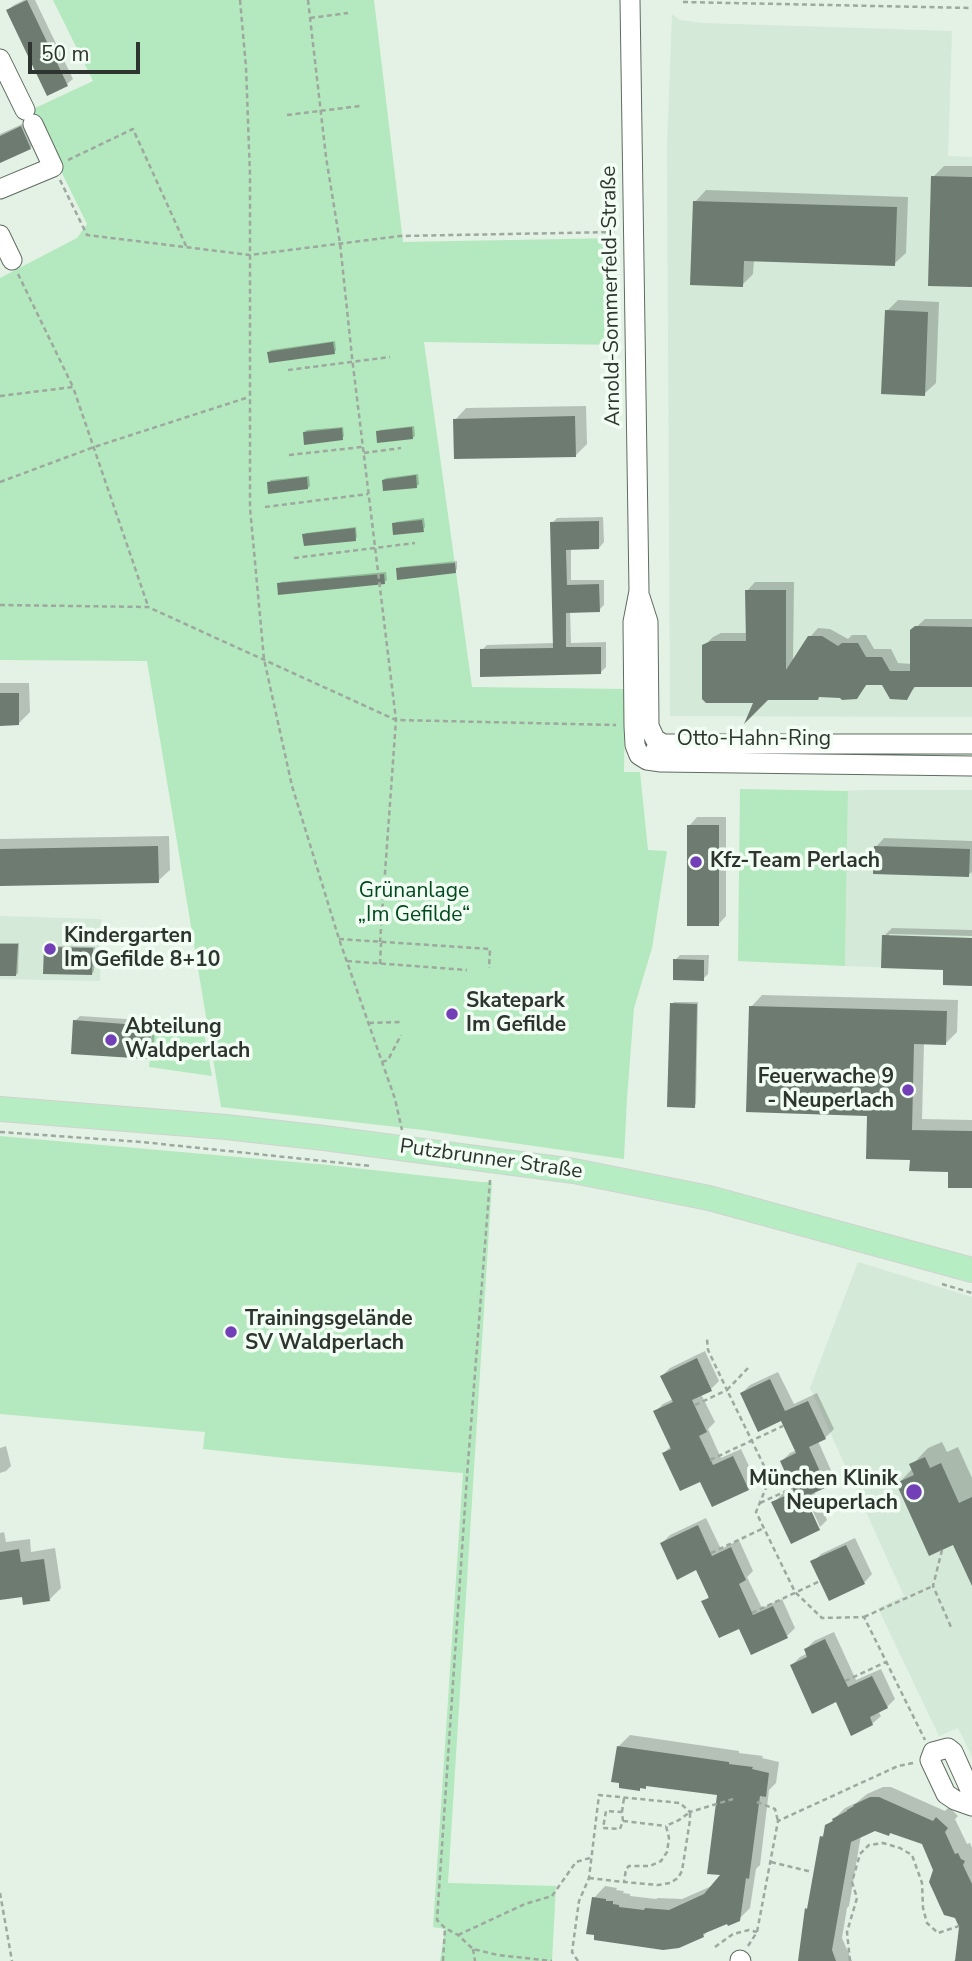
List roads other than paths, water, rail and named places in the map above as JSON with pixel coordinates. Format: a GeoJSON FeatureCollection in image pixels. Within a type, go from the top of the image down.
{"type":"FeatureCollection","features":[{"type":"Feature","properties":{"kind":"main road","name":"Putzbrunner Straße"},"geometry":{"type":"LineString","coordinates":[[0,1109],[226,1127],[574,1171],[709,1198],[972,1270]]}},
{"type":"Feature","properties":{"kind":"street","name":"Arnold-Sommerfeld-Straße"},"geometry":{"type":"LineString","coordinates":[[630,0],[639,592],[633,622],[634,726],[635,745],[639,755],[647,761],[662,753],[649,726],[648,622],[639,592]]}},
{"type":"Feature","properties":{"kind":"street"},"geometry":{"type":"LineString","coordinates":[[0,59],[54,167],[0,189]]}},
{"type":"Feature","properties":{"kind":"street"},"geometry":{"type":"LineString","coordinates":[[0,235],[12,260]]}},
{"type":"Feature","properties":{"kind":"street","name":"Otto-Hahn-Ring"},"geometry":{"type":"LineString","coordinates":[[662,753],[972,744]]}},
{"type":"Feature","properties":{"kind":"street","name":"Otto-Hahn-Ring"},"geometry":{"type":"LineString","coordinates":[[662,753],[972,765]]}},
{"type":"Feature","properties":{"kind":"street"},"geometry":{"type":"LineString","coordinates":[[972,1794],[953,1752],[948,1748],[932,1756],[946,1794],[972,1806]]}},
{"type":"Feature","properties":{"kind":"place","name":"Kfz-Team Perlach"},"geometry":{"type":"Point","coordinates":[696,862]}},
{"type":"Feature","properties":{"kind":"place","name":"Kindergarten Im Gefilde 8+10"},"geometry":{"type":"Point","coordinates":[50,949]}},
{"type":"Feature","properties":{"kind":"place","name":"Skatepark Im Gefilde"},"geometry":{"type":"Point","coordinates":[452,1014]}},
{"type":"Feature","properties":{"kind":"place","name":"Abteilung Waldperlach"},"geometry":{"type":"Point","coordinates":[111,1040]}},
{"type":"Feature","properties":{"kind":"place","name":"Feuerwache 9 - Neuperlach"},"geometry":{"type":"Point","coordinates":[908,1090]}},
{"type":"Feature","properties":{"kind":"place","name":"Trainingsgelände SV Waldperlach"},"geometry":{"type":"Point","coordinates":[231,1332]}},
{"type":"Feature","properties":{"kind":"place","name":"München Klinik Neuperlach"},"geometry":{"type":"Point","coordinates":[914,1492]}},
{"type":"Feature","properties":{"kind":"park label","name":"Grünanlage „Im Gefilde“"},"geometry":{"type":"Point","coordinates":[414,904]}}]}
